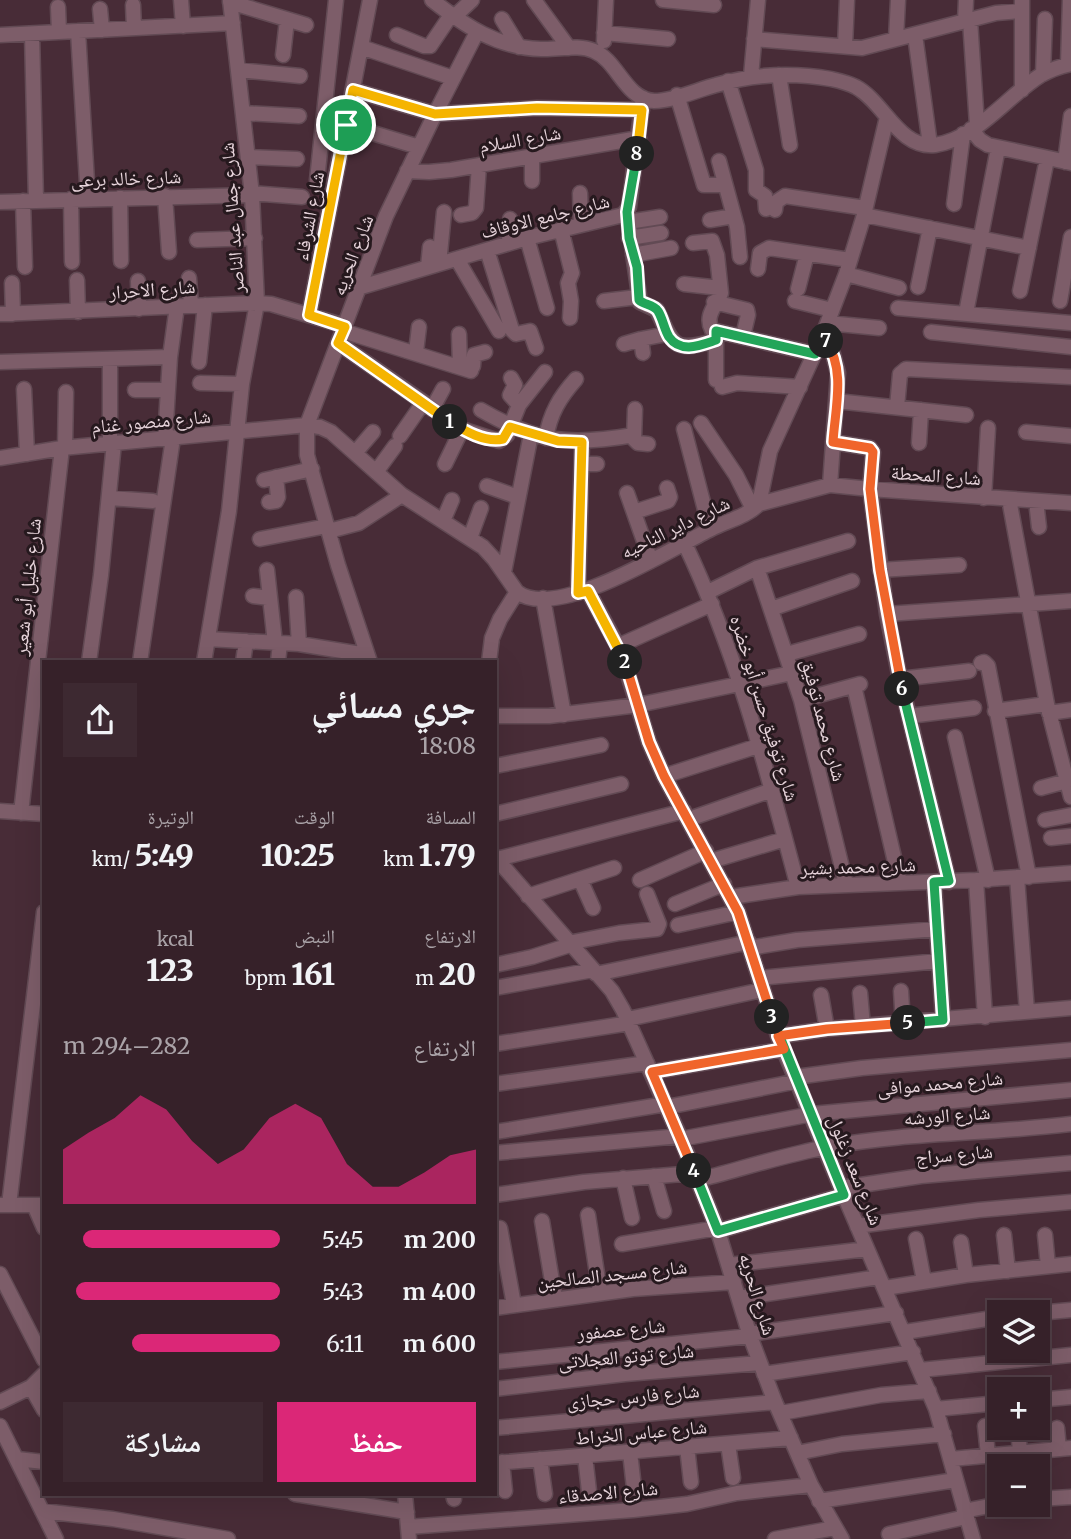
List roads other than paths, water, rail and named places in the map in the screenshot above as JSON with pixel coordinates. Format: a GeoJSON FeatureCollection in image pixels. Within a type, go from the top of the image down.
{"type":"FeatureCollection","features":[{"type":"Feature","properties":{"kind":"street"},"geometry":{"type":"LineString","coordinates":[[181,0],[183,26]]}},
{"type":"Feature","properties":{"kind":"street"},"geometry":{"type":"LineString","coordinates":[[317,180],[336,0]]}},
{"type":"Feature","properties":{"kind":"street","name":"شارع الشرفاء"},"geometry":{"type":"LineString","coordinates":[[309,315],[370,0]]}},
{"type":"Feature","properties":{"kind":"street"},"geometry":{"type":"LineString","coordinates":[[432,0],[477,32],[519,47],[550,50],[569,48],[593,51],[604,56],[643,104]]}},
{"type":"Feature","properties":{"kind":"street"},"geometry":{"type":"LineString","coordinates":[[397,35],[430,46],[452,16],[472,0]]}},
{"type":"Feature","properties":{"kind":"street"},"geometry":{"type":"LineString","coordinates":[[534,0],[569,48]]}},
{"type":"Feature","properties":{"kind":"street"},"geometry":{"type":"LineString","coordinates":[[604,56],[606,0]]}},
{"type":"Feature","properties":{"kind":"street"},"geometry":{"type":"LineString","coordinates":[[663,0],[714,5]]}},
{"type":"Feature","properties":{"kind":"street"},"geometry":{"type":"LineString","coordinates":[[751,76],[758,0]]}},
{"type":"Feature","properties":{"kind":"street"},"geometry":{"type":"LineString","coordinates":[[845,46],[847,0]]}},
{"type":"Feature","properties":{"kind":"street"},"geometry":{"type":"LineString","coordinates":[[896,40],[898,0]]}},
{"type":"Feature","properties":{"kind":"street"},"geometry":{"type":"LineString","coordinates":[[954,204],[970,130],[966,0]]}},
{"type":"Feature","properties":{"kind":"street"},"geometry":{"type":"LineString","coordinates":[[353,90],[435,114],[643,104],[751,76],[779,75],[841,81],[858,88],[909,139],[930,145],[942,143],[970,130],[1042,74],[1070,64],[1070,0]]}},
{"type":"Feature","properties":{"kind":"street"},"geometry":{"type":"LineString","coordinates":[[230,1],[306,26]]}},
{"type":"Feature","properties":{"kind":"street","name":"شارع جمال عبد الناصر"},"geometry":{"type":"LineString","coordinates":[[204,660],[229,511],[242,384],[257,303],[252,194],[230,1]]}},
{"type":"Feature","properties":{"kind":"street"},"geometry":{"type":"LineString","coordinates":[[133,5],[135,28]]}},
{"type":"Feature","properties":{"kind":"street"},"geometry":{"type":"LineString","coordinates":[[754,39],[862,48],[1022,6],[1022,90]]}},
{"type":"Feature","properties":{"kind":"street"},"geometry":{"type":"LineString","coordinates":[[58,7],[59,32]]}},
{"type":"Feature","properties":{"kind":"street"},"geometry":{"type":"LineString","coordinates":[[100,9],[102,30]]}},
{"type":"Feature","properties":{"kind":"street"},"geometry":{"type":"LineString","coordinates":[[502,19],[519,47]]}},
{"type":"Feature","properties":{"kind":"street"},"geometry":{"type":"LineString","coordinates":[[1042,74],[1045,19]]}},
{"type":"Feature","properties":{"kind":"street"},"geometry":{"type":"LineString","coordinates":[[283,55],[286,20]]}},
{"type":"Feature","properties":{"kind":"street"},"geometry":{"type":"LineString","coordinates":[[0,35],[233,23]]}},
{"type":"Feature","properties":{"kind":"street"},"geometry":{"type":"LineString","coordinates":[[78,31],[88,199]]}},
{"type":"Feature","properties":{"kind":"street","name":"شارع الحريه"},"geometry":{"type":"LineString","coordinates":[[368,658],[306,448],[307,425],[387,216],[477,32]]}},
{"type":"Feature","properties":{"kind":"street"},"geometry":{"type":"LineString","coordinates":[[604,33],[668,39]]}},
{"type":"Feature","properties":{"kind":"street"},"geometry":{"type":"LineString","coordinates":[[25,267],[30,201],[32,34]]}},
{"type":"Feature","properties":{"kind":"street"},"geometry":{"type":"LineString","coordinates":[[915,35],[930,145]]}},
{"type":"Feature","properties":{"kind":"street"},"geometry":{"type":"LineString","coordinates":[[361,47],[453,78]]}},
{"type":"Feature","properties":{"kind":"street"},"geometry":{"type":"LineString","coordinates":[[239,70],[300,76]]}},
{"type":"Feature","properties":{"kind":"street"},"geometry":{"type":"LineString","coordinates":[[779,75],[790,145]]}},
{"type":"Feature","properties":{"kind":"street"},"geometry":{"type":"LineString","coordinates":[[728,81],[756,170],[756,190],[765,196],[770,210],[785,196],[1029,248]]}},
{"type":"Feature","properties":{"kind":"street"},"geometry":{"type":"LineString","coordinates":[[677,96],[705,185],[725,185]]}},
{"type":"Feature","properties":{"kind":"street","name":"شارع جامع الاوقاف"},"geometry":{"type":"LineString","coordinates":[[361,287],[561,229],[627,217],[643,104]]}},
{"type":"Feature","properties":{"kind":"street"},"geometry":{"type":"LineString","coordinates":[[244,113],[299,117]]}},
{"type":"Feature","properties":{"kind":"street"},"geometry":{"type":"LineString","coordinates":[[970,130],[979,140],[998,148],[1068,162],[1071,116]]}},
{"type":"Feature","properties":{"kind":"street","name":"شارع داير الناحيه"},"geometry":{"type":"LineString","coordinates":[[517,592],[530,599],[583,592],[651,561],[756,507],[771,450],[815,354],[848,267],[865,212],[887,117]]}},
{"type":"Feature","properties":{"kind":"street"},"geometry":{"type":"LineString","coordinates":[[346,125],[419,147]]}},
{"type":"Feature","properties":{"kind":"street","name":"شارع السلام"},"geometry":{"type":"LineString","coordinates":[[407,171],[429,172],[479,165],[639,138]]}},
{"type":"Feature","properties":{"kind":"street"},"geometry":{"type":"LineString","coordinates":[[966,313],[998,148]]}},
{"type":"Feature","properties":{"kind":"street"},"geometry":{"type":"LineString","coordinates":[[532,181],[533,156]]}},
{"type":"Feature","properties":{"kind":"street"},"geometry":{"type":"LineString","coordinates":[[248,157],[297,159]]}},
{"type":"Feature","properties":{"kind":"street"},"geometry":{"type":"LineString","coordinates":[[1020,291],[1048,159]]}},
{"type":"Feature","properties":{"kind":"street"},"geometry":{"type":"LineString","coordinates":[[719,161],[734,216],[740,257]]}},
{"type":"Feature","properties":{"kind":"street"},"geometry":{"type":"LineString","coordinates":[[461,215],[472,213],[476,208],[479,165]]}},
{"type":"Feature","properties":{"kind":"street","name":"شارع خالد برعى"},"geometry":{"type":"LineString","coordinates":[[0,202],[252,194],[302,197]]}},
{"type":"Feature","properties":{"kind":"street"},"geometry":{"type":"LineString","coordinates":[[580,194],[581,225]]}},
{"type":"Feature","properties":{"kind":"street"},"geometry":{"type":"LineString","coordinates":[[165,196],[169,252]]}},
{"type":"Feature","properties":{"kind":"street"},"geometry":{"type":"LineString","coordinates":[[120,198],[121,261]]}},
{"type":"Feature","properties":{"kind":"street"},"geometry":{"type":"LineString","coordinates":[[71,199],[72,262]]}},
{"type":"Feature","properties":{"kind":"street"},"geometry":{"type":"LineString","coordinates":[[433,266],[444,212]]}},
{"type":"Feature","properties":{"kind":"street"},"geometry":{"type":"LineString","coordinates":[[710,220],[734,216]]}},
{"type":"Feature","properties":{"kind":"street"},"geometry":{"type":"LineString","coordinates":[[660,217],[627,217],[629,238],[640,302],[657,310],[667,334],[675,343],[683,347],[693,347],[715,334],[743,336],[815,354]]}},
{"type":"Feature","properties":{"kind":"street"},"geometry":{"type":"LineString","coordinates":[[509,243],[510,219]]}},
{"type":"Feature","properties":{"kind":"street"},"geometry":{"type":"LineString","coordinates":[[918,287],[930,228]]}},
{"type":"Feature","properties":{"kind":"street"},"geometry":{"type":"LineString","coordinates":[[561,229],[572,273],[568,283],[570,318]]}},
{"type":"Feature","properties":{"kind":"street"},"geometry":{"type":"LineString","coordinates":[[629,238],[661,233]]}},
{"type":"Feature","properties":{"kind":"street"},"geometry":{"type":"LineString","coordinates":[[1060,301],[1071,237]]}},
{"type":"Feature","properties":{"kind":"street"},"geometry":{"type":"LineString","coordinates":[[197,240],[255,238]]}},
{"type":"Feature","properties":{"kind":"street"},"geometry":{"type":"LineString","coordinates":[[527,238],[547,307]]}},
{"type":"Feature","properties":{"kind":"street"},"geometry":{"type":"LineString","coordinates":[[693,243],[709,240],[714,243],[717,295],[709,324],[715,334],[719,383],[800,387]]}},
{"type":"Feature","properties":{"kind":"street"},"geometry":{"type":"LineString","coordinates":[[430,247],[433,266]]}},
{"type":"Feature","properties":{"kind":"street"},"geometry":{"type":"LineString","coordinates":[[634,255],[671,248]]}},
{"type":"Feature","properties":{"kind":"street"},"geometry":{"type":"LineString","coordinates":[[758,269],[760,253],[769,248],[807,254],[899,288]]}},
{"type":"Feature","properties":{"kind":"street"},"geometry":{"type":"LineString","coordinates":[[487,250],[512,330],[516,334],[530,331],[536,348]]}},
{"type":"Feature","properties":{"kind":"street"},"geometry":{"type":"LineString","coordinates":[[807,254],[796,295],[827,323],[837,364],[830,485]]}},
{"type":"Feature","properties":{"kind":"street"},"geometry":{"type":"LineString","coordinates":[[457,258],[499,331]]}},
{"type":"Feature","properties":{"kind":"street"},"geometry":{"type":"LineString","coordinates":[[189,278],[199,362]]}},
{"type":"Feature","properties":{"kind":"street"},"geometry":{"type":"LineString","coordinates":[[76,280],[78,312]]}},
{"type":"Feature","properties":{"kind":"street"},"geometry":{"type":"LineString","coordinates":[[138,281],[139,309]]}},
{"type":"Feature","properties":{"kind":"street"},"geometry":{"type":"LineString","coordinates":[[7,314],[12,283]]}},
{"type":"Feature","properties":{"kind":"street"},"geometry":{"type":"LineString","coordinates":[[684,284],[717,295],[747,310],[743,336]]}},
{"type":"Feature","properties":{"kind":"street"},"geometry":{"type":"LineString","coordinates":[[604,300],[638,297]]}},
{"type":"Feature","properties":{"kind":"street","name":"شارع الاحرار"},"geometry":{"type":"LineString","coordinates":[[7,314],[257,303],[309,315],[342,333]]}},
{"type":"Feature","properties":{"kind":"street"},"geometry":{"type":"LineString","coordinates":[[140,660],[169,439],[170,357],[191,305]]}},
{"type":"Feature","properties":{"kind":"street"},"geometry":{"type":"LineString","coordinates":[[898,308],[1071,323]]}},
{"type":"Feature","properties":{"kind":"street"},"geometry":{"type":"LineString","coordinates":[[827,323],[879,328]]}},
{"type":"Feature","properties":{"kind":"street"},"geometry":{"type":"LineString","coordinates":[[416,352],[419,327]]}},
{"type":"Feature","properties":{"kind":"street"},"geometry":{"type":"LineString","coordinates":[[931,332],[1071,347]]}},
{"type":"Feature","properties":{"kind":"street"},"geometry":{"type":"LineString","coordinates":[[342,333],[466,368],[473,366],[474,355],[485,352]]}},
{"type":"Feature","properties":{"kind":"street"},"geometry":{"type":"LineString","coordinates":[[342,333],[428,406],[462,429],[499,440],[507,435],[519,405],[545,372]]}},
{"type":"Feature","properties":{"kind":"street"},"geometry":{"type":"LineString","coordinates":[[460,334],[466,368]]}},
{"type":"Feature","properties":{"kind":"street"},"geometry":{"type":"LineString","coordinates":[[624,344],[642,346],[667,334]]}},
{"type":"Feature","properties":{"kind":"street"},"geometry":{"type":"LineString","coordinates":[[0,362],[170,357]]}},
{"type":"Feature","properties":{"kind":"street"},"geometry":{"type":"LineString","coordinates":[[89,660],[109,498],[112,444],[110,359]]}},
{"type":"Feature","properties":{"kind":"street"},"geometry":{"type":"LineString","coordinates":[[897,407],[900,374],[906,369],[1071,377]]}},
{"type":"Feature","properties":{"kind":"street"},"geometry":{"type":"LineString","coordinates":[[511,378],[515,384],[510,395],[519,405]]}},
{"type":"Feature","properties":{"kind":"street"},"geometry":{"type":"LineString","coordinates":[[546,438],[554,408],[576,379]]}},
{"type":"Feature","properties":{"kind":"street"},"geometry":{"type":"LineString","coordinates":[[200,383],[242,384]]}},
{"type":"Feature","properties":{"kind":"street"},"geometry":{"type":"LineString","coordinates":[[24,389],[27,454]]}},
{"type":"Feature","properties":{"kind":"street"},"geometry":{"type":"LineString","coordinates":[[376,472],[398,441],[443,389]]}},
{"type":"Feature","properties":{"kind":"street"},"geometry":{"type":"LineString","coordinates":[[135,390],[168,390]]}},
{"type":"Feature","properties":{"kind":"street","name":"شارع خليل أبو شعير"},"geometry":{"type":"LineString","coordinates":[[21,813],[63,448],[66,392]]}},
{"type":"Feature","properties":{"kind":"street"},"geometry":{"type":"LineString","coordinates":[[836,401],[966,415]]}},
{"type":"Feature","properties":{"kind":"street"},"geometry":{"type":"LineString","coordinates":[[635,409],[634,435],[638,443],[649,444]]}},
{"type":"Feature","properties":{"kind":"street"},"geometry":{"type":"LineString","coordinates":[[481,410],[510,427],[546,438],[582,442],[634,435]]}},
{"type":"Feature","properties":{"kind":"street"},"geometry":{"type":"LineString","coordinates":[[919,443],[921,410]]}},
{"type":"Feature","properties":{"kind":"street"},"geometry":{"type":"LineString","coordinates":[[307,425],[331,432],[402,495],[483,547],[504,572],[517,592],[492,638],[489,660]]}},
{"type":"Feature","properties":{"kind":"street","name":"شارع منصور غنام"},"geometry":{"type":"LineString","coordinates":[[1,462],[63,448],[307,425]]}},
{"type":"Feature","properties":{"kind":"street"},"geometry":{"type":"LineString","coordinates":[[984,498],[988,428]]}},
{"type":"Feature","properties":{"kind":"street"},"geometry":{"type":"LineString","coordinates":[[445,464],[462,429]]}},
{"type":"Feature","properties":{"kind":"street"},"geometry":{"type":"LineString","coordinates":[[684,429],[710,529]]}},
{"type":"Feature","properties":{"kind":"street"},"geometry":{"type":"LineString","coordinates":[[709,429],[756,507]]}},
{"type":"Feature","properties":{"kind":"street"},"geometry":{"type":"LineString","coordinates":[[355,453],[373,432]]}},
{"type":"Feature","properties":{"kind":"street"},"geometry":{"type":"LineString","coordinates":[[1026,432],[1071,436]]}},
{"type":"Feature","properties":{"kind":"street"},"geometry":{"type":"LineString","coordinates":[[504,572],[531,434]]}},
{"type":"Feature","properties":{"kind":"street"},"geometry":{"type":"LineString","coordinates":[[582,442],[583,592]]}},
{"type":"Feature","properties":{"kind":"street"},"geometry":{"type":"LineString","coordinates":[[833,442],[873,450],[870,489],[887,614],[942,882],[937,929],[943,1020]]}},
{"type":"Feature","properties":{"kind":"street"},"geometry":{"type":"LineString","coordinates":[[582,464],[597,464]]}},
{"type":"Feature","properties":{"kind":"street"},"geometry":{"type":"LineString","coordinates":[[269,502],[278,498],[270,479],[312,469]]}},
{"type":"Feature","properties":{"kind":"street","name":"شارع المحطة"},"geometry":{"type":"LineString","coordinates":[[756,507],[830,485],[1071,503]]}},
{"type":"Feature","properties":{"kind":"street"},"geometry":{"type":"LineString","coordinates":[[486,486],[518,497]]}},
{"type":"Feature","properties":{"kind":"street"},"geometry":{"type":"LineString","coordinates":[[634,513],[668,501],[670,497],[667,488]]}},
{"type":"Feature","properties":{"kind":"street"},"geometry":{"type":"LineString","coordinates":[[627,493],[651,561]]}},
{"type":"Feature","properties":{"kind":"street"},"geometry":{"type":"LineString","coordinates":[[260,538],[359,523],[402,495]]}},
{"type":"Feature","properties":{"kind":"street"},"geometry":{"type":"LineString","coordinates":[[109,498],[153,501]]}},
{"type":"Feature","properties":{"kind":"street"},"geometry":{"type":"LineString","coordinates":[[1009,499],[1048,709],[1071,797]]}},
{"type":"Feature","properties":{"kind":"street"},"geometry":{"type":"LineString","coordinates":[[443,521],[452,500]]}},
{"type":"Feature","properties":{"kind":"street"},"geometry":{"type":"LineString","coordinates":[[1036,501],[1040,527]]}},
{"type":"Feature","properties":{"kind":"street"},"geometry":{"type":"LineString","coordinates":[[470,538],[481,508]]}},
{"type":"Feature","properties":{"kind":"street"},"geometry":{"type":"LineString","coordinates":[[618,646],[710,598],[757,568],[848,541]]}},
{"type":"Feature","properties":{"kind":"street","name":"شارع توفيق حسن أبو خضره"},"geometry":{"type":"LineString","coordinates":[[685,544],[710,598],[740,683],[799,887]]}},
{"type":"Feature","properties":{"kind":"street"},"geometry":{"type":"LineString","coordinates":[[880,570],[959,565]]}},
{"type":"Feature","properties":{"kind":"street","name":"شارع محمد توفيق"},"geometry":{"type":"LineString","coordinates":[[757,568],[801,700],[846,884]]}},
{"type":"Feature","properties":{"kind":"street"},"geometry":{"type":"LineString","coordinates":[[267,570],[278,660]]}},
{"type":"Feature","properties":{"kind":"street"},"geometry":{"type":"LineString","coordinates":[[771,609],[852,581]]}},
{"type":"Feature","properties":{"kind":"street","name":"شارع سعد زغلول"},"geometry":{"type":"LineString","coordinates":[[583,592],[618,646],[649,742],[664,776],[738,912],[781,1042],[936,1409],[973,1539]]}},
{"type":"Feature","properties":{"kind":"street"},"geometry":{"type":"LineString","coordinates":[[253,596],[270,598]]}},
{"type":"Feature","properties":{"kind":"street"},"geometry":{"type":"LineString","coordinates":[[296,597],[299,644]]}},
{"type":"Feature","properties":{"kind":"street"},"geometry":{"type":"LineString","coordinates":[[543,598],[564,715]]}},
{"type":"Feature","properties":{"kind":"street"},"geometry":{"type":"LineString","coordinates":[[887,614],[1071,601]]}},
{"type":"Feature","properties":{"kind":"street"},"geometry":{"type":"LineString","coordinates":[[786,654],[859,634]]}},
{"type":"Feature","properties":{"kind":"street"},"geometry":{"type":"LineString","coordinates":[[208,639],[299,644],[320,654],[368,658]]}},
{"type":"Feature","properties":{"kind":"street"},"geometry":{"type":"LineString","coordinates":[[243,660],[246,641]]}},
{"type":"Feature","properties":{"kind":"street"},"geometry":{"type":"LineString","coordinates":[[900,679],[975,667],[984,662],[988,666],[1023,877],[1027,1012]]}},
{"type":"Feature","properties":{"kind":"street"},"geometry":{"type":"LineString","coordinates":[[497,716],[564,715],[638,705],[792,673]]}},
{"type":"Feature","properties":{"kind":"street"},"geometry":{"type":"LineString","coordinates":[[801,700],[857,685],[900,883]]}},
{"type":"Feature","properties":{"kind":"street"},"geometry":{"type":"LineString","coordinates":[[909,716],[974,708]]}},
{"type":"Feature","properties":{"kind":"street"},"geometry":{"type":"LineString","coordinates":[[995,711],[1071,710]]}},
{"type":"Feature","properties":{"kind":"street"},"geometry":{"type":"LineString","coordinates":[[955,737],[982,880],[985,1017]]}},
{"type":"Feature","properties":{"kind":"street"},"geometry":{"type":"LineString","coordinates":[[497,766],[601,745]]}},
{"type":"Feature","properties":{"kind":"street"},"geometry":{"type":"LineString","coordinates":[[664,776],[758,746]]}},
{"type":"Feature","properties":{"kind":"street"},"geometry":{"type":"LineString","coordinates":[[1041,788],[1067,781]]}},
{"type":"Feature","properties":{"kind":"street"},"geometry":{"type":"LineString","coordinates":[[497,814],[621,784]]}},
{"type":"Feature","properties":{"kind":"street"},"geometry":{"type":"LineString","coordinates":[[497,858],[686,815],[772,790]]}},
{"type":"Feature","properties":{"kind":"street"},"geometry":{"type":"LineString","coordinates":[[0,815],[42,814]]}},
{"type":"Feature","properties":{"kind":"street"},"geometry":{"type":"LineString","coordinates":[[1045,820],[1071,815]]}},
{"type":"Feature","properties":{"kind":"street"},"geometry":{"type":"LineString","coordinates":[[1051,838],[1071,836]]}},
{"type":"Feature","properties":{"kind":"street"},"geometry":{"type":"LineString","coordinates":[[640,880],[708,856],[785,839]]}},
{"type":"Feature","properties":{"kind":"street","name":"شارع الحريه"},"geometry":{"type":"LineString","coordinates":[[497,859],[618,1000],[629,1021],[681,1137],[718,1229],[750,1335],[790,1438],[811,1485],[838,1534]]}},
{"type":"Feature","properties":{"kind":"street"},"geometry":{"type":"LineString","coordinates":[[528,896],[614,868]]}},
{"type":"Feature","properties":{"kind":"street","name":"شارع محمد بشير"},"geometry":{"type":"LineString","coordinates":[[675,904],[728,891],[982,880],[1071,873]]}},
{"type":"Feature","properties":{"kind":"street"},"geometry":{"type":"LineString","coordinates":[[580,879],[593,908]]}},
{"type":"Feature","properties":{"kind":"street"},"geometry":{"type":"LineString","coordinates":[[497,965],[532,957],[569,944],[619,933],[657,929],[659,924],[647,894]]}},
{"type":"Feature","properties":{"kind":"street"},"geometry":{"type":"LineString","coordinates":[[678,925],[738,912]]}},
{"type":"Feature","properties":{"kind":"street"},"geometry":{"type":"LineString","coordinates":[[39,1205],[5,1205],[42,927]]}},
{"type":"Feature","properties":{"kind":"street"},"geometry":{"type":"LineString","coordinates":[[497,988],[750,945],[937,929]]}},
{"type":"Feature","properties":{"kind":"street"},"geometry":{"type":"LineString","coordinates":[[497,1044],[629,1021],[760,984],[939,961]]}},
{"type":"Feature","properties":{"kind":"street"},"geometry":{"type":"LineString","coordinates":[[901,991],[903,1024]]}},
{"type":"Feature","properties":{"kind":"street"},"geometry":{"type":"LineString","coordinates":[[860,993],[863,1026]]}},
{"type":"Feature","properties":{"kind":"street"},"geometry":{"type":"LineString","coordinates":[[821,995],[827,1029]]}},
{"type":"Feature","properties":{"kind":"street"},"geometry":{"type":"LineString","coordinates":[[497,1084],[650,1068],[781,1042],[827,1029],[985,1017],[1071,1007]]}},
{"type":"Feature","properties":{"kind":"street"},"geometry":{"type":"LineString","coordinates":[[497,1132],[667,1105],[862,1068],[1071,1050]]}},
{"type":"Feature","properties":{"kind":"street","name":"شارع محمد موافى"},"geometry":{"type":"LineString","coordinates":[[497,1153],[681,1137],[812,1114],[1071,1090]]}},
{"type":"Feature","properties":{"kind":"street","name":"شارع الورشه"},"geometry":{"type":"LineString","coordinates":[[497,1195],[654,1175],[697,1177],[826,1147],[878,1139],[1071,1124]]}},
{"type":"Feature","properties":{"kind":"street","name":"شارع سراج"},"geometry":{"type":"LineString","coordinates":[[622,1244],[718,1229],[842,1191],[921,1176],[1071,1163]]}},
{"type":"Feature","properties":{"kind":"street"},"geometry":{"type":"LineString","coordinates":[[654,1175],[664,1211]]}},
{"type":"Feature","properties":{"kind":"street"},"geometry":{"type":"LineString","coordinates":[[624,1178],[632,1218]]}},
{"type":"Feature","properties":{"kind":"street"},"geometry":{"type":"LineString","coordinates":[[857,1226],[979,1210],[1071,1202]]}},
{"type":"Feature","properties":{"kind":"street"},"geometry":{"type":"LineString","coordinates":[[588,1215],[600,1293]]}},
{"type":"Feature","properties":{"kind":"street"},"geometry":{"type":"LineString","coordinates":[[542,1221],[555,1299]]}},
{"type":"Feature","properties":{"kind":"street"},"geometry":{"type":"LineString","coordinates":[[500,1228],[514,1305]]}},
{"type":"Feature","properties":{"kind":"street"},"geometry":{"type":"LineString","coordinates":[[1004,1235],[1008,1271]]}},
{"type":"Feature","properties":{"kind":"street"},"geometry":{"type":"LineString","coordinates":[[1045,1235],[1048,1266]]}},
{"type":"Feature","properties":{"kind":"street"},"geometry":{"type":"LineString","coordinates":[[916,1239],[924,1281]]}},
{"type":"Feature","properties":{"kind":"street"},"geometry":{"type":"LineString","coordinates":[[961,1242],[966,1275]]}},
{"type":"Feature","properties":{"kind":"street"},"geometry":{"type":"LineString","coordinates":[[729,1265],[867,1249]]}},
{"type":"Feature","properties":{"kind":"street"},"geometry":{"type":"LineString","coordinates":[[738,1298],[1071,1264]]}},
{"type":"Feature","properties":{"kind":"street"},"geometry":{"type":"LineString","coordinates":[[0,1274],[42,1356]]}},
{"type":"Feature","properties":{"kind":"street","name":"شارع مسجد الصالحين"},"geometry":{"type":"LineString","coordinates":[[497,1308],[600,1293],[734,1282]]}},
{"type":"Feature","properties":{"kind":"street"},"geometry":{"type":"LineString","coordinates":[[1050,1312],[1071,1310]]}},
{"type":"Feature","properties":{"kind":"street","name":"شارع عصفور"},"geometry":{"type":"LineString","coordinates":[[497,1362],[750,1335],[896,1313]]}},
{"type":"Feature","properties":{"kind":"street"},"geometry":{"type":"LineString","coordinates":[[905,1332],[987,1319]]}},
{"type":"Feature","properties":{"kind":"street","name":"شارع توتو العجلاتى"},"geometry":{"type":"LineString","coordinates":[[497,1389],[625,1374],[762,1369],[912,1352]]}},
{"type":"Feature","properties":{"kind":"street"},"geometry":{"type":"LineString","coordinates":[[920,1370],[1071,1355]]}},
{"type":"Feature","properties":{"kind":"street"},"geometry":{"type":"LineString","coordinates":[[0,1402],[31,1387],[42,1376]]}},
{"type":"Feature","properties":{"kind":"street"},"geometry":{"type":"LineString","coordinates":[[31,1387],[42,1406]]}},
{"type":"Feature","properties":{"kind":"street","name":"شارع فارس حجازى"},"geometry":{"type":"LineString","coordinates":[[497,1428],[778,1408],[929,1391]]}},
{"type":"Feature","properties":{"kind":"street"},"geometry":{"type":"LineString","coordinates":[[1050,1399],[1071,1397]]}},
{"type":"Feature","properties":{"kind":"street"},"geometry":{"type":"LineString","coordinates":[[936,1409],[987,1404]]}},
{"type":"Feature","properties":{"kind":"street"},"geometry":{"type":"LineString","coordinates":[[0,1426],[56,1539]]}},
{"type":"Feature","properties":{"kind":"street"},"geometry":{"type":"LineString","coordinates":[[985,1426],[988,1454]]}},
{"type":"Feature","properties":{"kind":"street"},"geometry":{"type":"LineString","coordinates":[[999,1454],[1065,1448],[1057,1428]]}},
{"type":"Feature","properties":{"kind":"street"},"geometry":{"type":"LineString","coordinates":[[797,1453],[842,1444],[944,1434]]}},
{"type":"Feature","properties":{"kind":"street","name":"شارع عباس الخراط"},"geometry":{"type":"LineString","coordinates":[[498,1463],[790,1438]]}},
{"type":"Feature","properties":{"kind":"street"},"geometry":{"type":"LineString","coordinates":[[1019,1440],[1020,1452]]}},
{"type":"Feature","properties":{"kind":"street"},"geometry":{"type":"LineString","coordinates":[[728,1444],[733,1478]]}},
{"type":"Feature","properties":{"kind":"street"},"geometry":{"type":"LineString","coordinates":[[687,1447],[691,1482]]}},
{"type":"Feature","properties":{"kind":"street"},"geometry":{"type":"LineString","coordinates":[[629,1452],[634,1488]]}},
{"type":"Feature","properties":{"kind":"street"},"geometry":{"type":"LineString","coordinates":[[951,1460],[987,1455]]}},
{"type":"Feature","properties":{"kind":"street"},"geometry":{"type":"LineString","coordinates":[[585,1456],[589,1491]]}},
{"type":"Feature","properties":{"kind":"street"},"geometry":{"type":"LineString","coordinates":[[17,1459],[42,1462]]}},
{"type":"Feature","properties":{"kind":"street"},"geometry":{"type":"LineString","coordinates":[[541,1459],[545,1494]]}},
{"type":"Feature","properties":{"kind":"street"},"geometry":{"type":"LineString","coordinates":[[498,1463],[505,1491]]}},
{"type":"Feature","properties":{"kind":"street"},"geometry":{"type":"LineString","coordinates":[[819,1501],[956,1480]]}},
{"type":"Feature","properties":{"kind":"street","name":"شارع الاصدقاء"},"geometry":{"type":"LineString","coordinates":[[408,1533],[687,1504],[737,1493],[811,1485]]}},
{"type":"Feature","properties":{"kind":"street"},"geometry":{"type":"LineString","coordinates":[[307,1496],[407,1512]]}},
{"type":"Feature","properties":{"kind":"street"},"geometry":{"type":"LineString","coordinates":[[405,1496],[408,1533]]}},
{"type":"Feature","properties":{"kind":"street"},"geometry":{"type":"LineString","coordinates":[[1050,1498],[1071,1497]]}},
{"type":"Feature","properties":{"kind":"street"},"geometry":{"type":"LineString","coordinates":[[889,1534],[987,1508]]}},
{"type":"Feature","properties":{"kind":"street"},"geometry":{"type":"LineString","coordinates":[[42,1511],[113,1519],[228,1539]]}},
{"type":"Feature","properties":{"kind":"street"},"geometry":{"type":"LineString","coordinates":[[775,1539],[838,1534]]}}]}
